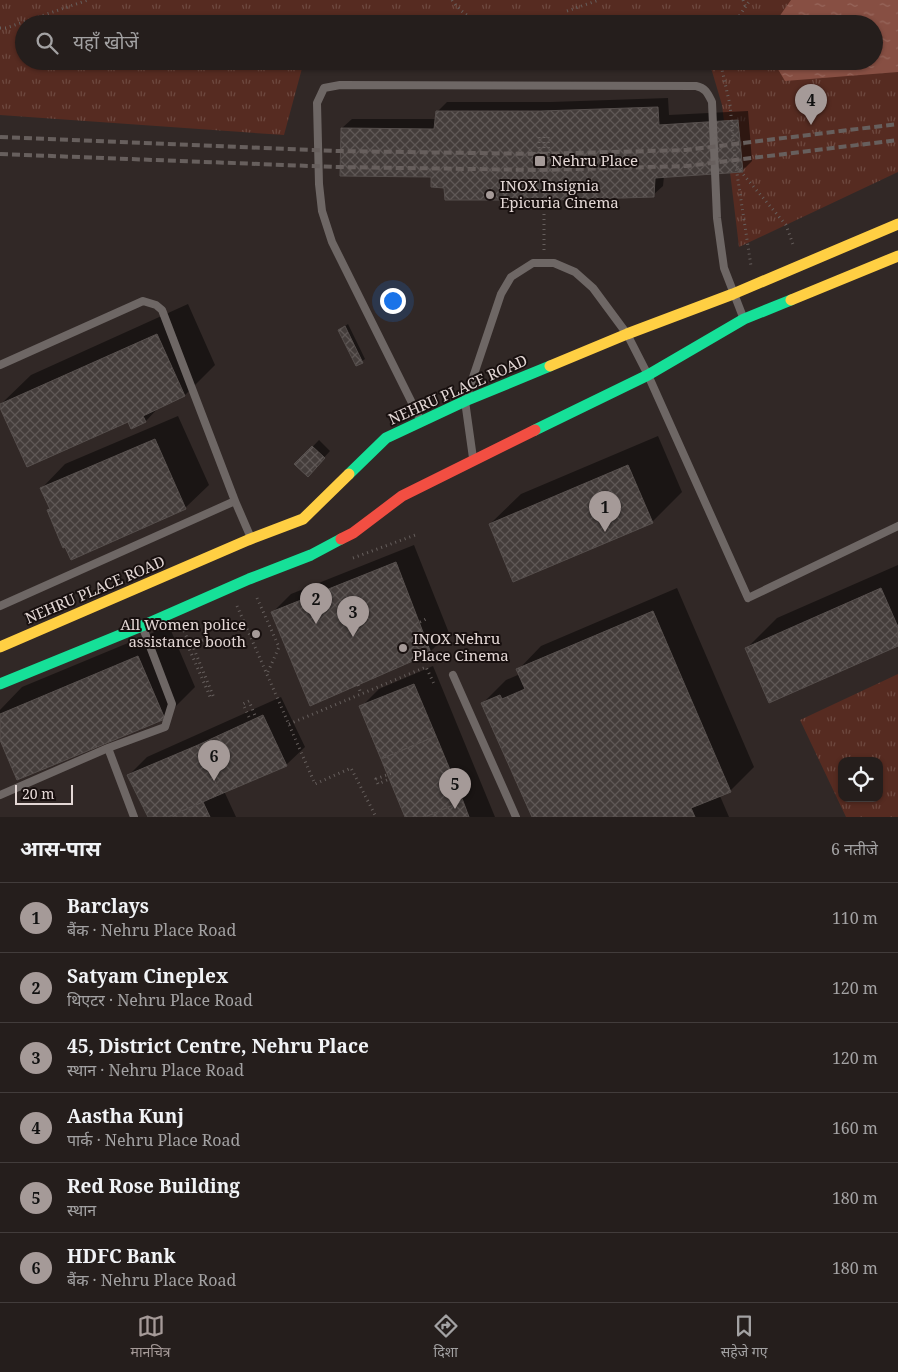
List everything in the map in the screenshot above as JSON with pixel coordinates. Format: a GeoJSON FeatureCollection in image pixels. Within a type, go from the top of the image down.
{"type":"FeatureCollection","features":[{"type":"Feature","properties":{"kind":"street","name":"NEHRU PLACE ROAD"},"geometry":{"type":"LineString","coordinates":[[0,647],[303,519],[386,438],[421,421],[628,334],[801,266],[898,224]]}},
{"type":"Feature","properties":{"kind":"street"},"geometry":{"type":"LineString","coordinates":[[0,684],[142,626],[340,541],[402,496],[648,375],[744,319],[898,256]]}},
{"type":"Feature","properties":{"kind":"lane"},"geometry":{"type":"LineString","coordinates":[[421,421],[332,242],[322,211],[319,184],[317,104],[324,88],[340,85],[702,87],[712,102],[717,218],[724,268],[744,319]]}},
{"type":"Feature","properties":{"kind":"lane"},"geometry":{"type":"LineString","coordinates":[[473,461],[465,401],[501,294],[511,277],[533,263],[554,263],[575,272],[593,288],[628,334],[748,598],[898,526]]}},
{"type":"Feature","properties":{"kind":"lane"},"geometry":{"type":"LineString","coordinates":[[0,365],[143,301],[156,305],[162,310],[235,501],[252,539]]}},
{"type":"Feature","properties":{"kind":"lane"},"geometry":{"type":"LineString","coordinates":[[0,606],[235,501]]}},
{"type":"Feature","properties":{"kind":"lane"},"geometry":{"type":"LineString","coordinates":[[0,795],[108,748],[165,727],[172,704],[142,626]]}},
{"type":"Feature","properties":{"kind":"lane"},"geometry":{"type":"LineString","coordinates":[[453,675],[516,817]]}},
{"type":"Feature","properties":{"kind":"lane"},"geometry":{"type":"LineString","coordinates":[[108,748],[134,817]]}},
{"type":"Feature","properties":{"kind":"path"},"geometry":{"type":"LineString","coordinates":[[44,15],[88,0]]}},
{"type":"Feature","properties":{"kind":"path"},"geometry":{"type":"LineString","coordinates":[[452,0],[467,15]]}},
{"type":"Feature","properties":{"kind":"path"},"geometry":{"type":"LineString","coordinates":[[567,11],[599,0]]}},
{"type":"Feature","properties":{"kind":"path"},"geometry":{"type":"LineString","coordinates":[[743,0],[746,9]]}},
{"type":"Feature","properties":{"kind":"path"},"geometry":{"type":"LineString","coordinates":[[741,15],[750,0]]}},
{"type":"Feature","properties":{"kind":"path"},"geometry":{"type":"LineString","coordinates":[[0,28],[15,25]]}},
{"type":"Feature","properties":{"kind":"path"},"geometry":{"type":"LineString","coordinates":[[722,70],[730,105],[736,167],[754,284]]}},
{"type":"Feature","properties":{"kind":"path"},"geometry":{"type":"LineString","coordinates":[[539,137],[539,160]]}},
{"type":"Feature","properties":{"kind":"path"},"geometry":{"type":"LineString","coordinates":[[546,137],[546,160]]}},
{"type":"Feature","properties":{"kind":"path"},"geometry":{"type":"LineString","coordinates":[[736,167],[786,225],[801,266]]}},
{"type":"Feature","properties":{"kind":"path"},"geometry":{"type":"LineString","coordinates":[[544,200],[544,263]]}},
{"type":"Feature","properties":{"kind":"path"},"geometry":{"type":"LineString","coordinates":[[256,595],[279,647],[267,674]]}},
{"type":"Feature","properties":{"kind":"path"},"geometry":{"type":"LineString","coordinates":[[237,606],[315,784],[351,768],[376,817]]}},
{"type":"Feature","properties":{"kind":"path"},"geometry":{"type":"LineString","coordinates":[[420,622],[426,619]]}},
{"type":"Feature","properties":{"kind":"path"},"geometry":{"type":"LineString","coordinates":[[184,631],[191,645]]}},
{"type":"Feature","properties":{"kind":"path"},"geometry":{"type":"LineString","coordinates":[[203,640],[188,646],[212,699]]}},
{"type":"Feature","properties":{"kind":"path"},"geometry":{"type":"LineString","coordinates":[[289,724],[426,667],[434,684]]}},
{"type":"Feature","properties":{"kind":"path"},"geometry":{"type":"LineString","coordinates":[[358,685],[361,694]]}},
{"type":"Feature","properties":{"kind":"path"},"geometry":{"type":"LineString","coordinates":[[249,717],[243,704],[249,701],[256,718]]}},
{"type":"Feature","properties":{"kind":"path"},"geometry":{"type":"LineString","coordinates":[[387,780],[378,784],[376,779],[392,773]]}},
{"type":"Feature","properties":{"kind":"green space"},"geometry":{"type":"Polygon","coordinates":[[[0,0],[898,0],[898,172],[739,247],[722,105],[712,70],[883,70],[883,15],[15,15],[15,70],[302,70],[284,135],[0,115],[0,0]]]}},
{"type":"Feature","properties":{"kind":"green space"},"geometry":{"type":"Polygon","coordinates":[[[898,674],[898,817],[846,817],[839,802],[883,802],[883,757],[838,757],[838,800],[800,720],[898,674]]]}},
{"type":"Feature","properties":{"kind":"water"},"geometry":{"type":"Polygon","coordinates":[[[791,0],[898,0],[898,72],[785,81],[778,70],[883,70],[883,15],[780,15],[791,0]]]}},
{"type":"Feature","properties":{"kind":"building","name":"Nehru Place"},"geometry":{"type":"Polygon","coordinates":[[[658,107],[659,125],[738,120],[743,172],[655,178],[654,197],[554,200],[445,200],[444,188],[431,187],[431,177],[340,176],[341,128],[434,129],[436,111],[541,111],[658,107]]]}},
{"type":"Feature","properties":{"kind":"building"},"geometry":{"type":"Polygon","coordinates":[[[345,326],[363,363],[356,366],[338,330],[345,326]]]}},
{"type":"Feature","properties":{"kind":"building"},"geometry":{"type":"Polygon","coordinates":[[[157,334],[185,396],[143,416],[146,422],[131,429],[128,422],[27,467],[0,408],[0,404],[157,334]]]}},
{"type":"Feature","properties":{"kind":"building"},"geometry":{"type":"Polygon","coordinates":[[[155,439],[186,509],[71,560],[65,547],[63,548],[47,510],[50,509],[40,488],[155,439]]]}},
{"type":"Feature","properties":{"kind":"building"},"geometry":{"type":"Polygon","coordinates":[[[312,446],[325,458],[308,477],[294,464],[312,446]]]}},
{"type":"Feature","properties":{"kind":"building"},"geometry":{"type":"Polygon","coordinates":[[[628,465],[653,523],[513,582],[489,524],[628,465]]]}},
{"type":"Feature","properties":{"kind":"building"},"geometry":{"type":"Polygon","coordinates":[[[396,562],[431,653],[310,706],[271,612],[396,562]]]}},
{"type":"Feature","properties":{"kind":"building"},"geometry":{"type":"Polygon","coordinates":[[[881,588],[898,627],[898,646],[769,703],[745,648],[881,588]]]}},
{"type":"Feature","properties":{"kind":"building"},"geometry":{"type":"Polygon","coordinates":[[[653,611],[731,792],[691,808],[695,817],[532,817],[481,703],[500,695],[502,699],[525,689],[516,669],[653,611]]]}},
{"type":"Feature","properties":{"kind":"building"},"geometry":{"type":"Polygon","coordinates":[[[138,656],[165,719],[17,780],[0,740],[0,714],[138,656]]]}},
{"type":"Feature","properties":{"kind":"building"},"geometry":{"type":"Polygon","coordinates":[[[414,684],[436,736],[381,759],[359,706],[414,684]]]}},
{"type":"Feature","properties":{"kind":"building"},"geometry":{"type":"Polygon","coordinates":[[[263,715],[287,766],[221,794],[198,745],[263,715]]]}},
{"type":"Feature","properties":{"kind":"building"},"geometry":{"type":"Polygon","coordinates":[[[436,736],[463,801],[425,817],[405,817],[381,759],[436,736]]]}},
{"type":"Feature","properties":{"kind":"building"},"geometry":{"type":"Polygon","coordinates":[[[198,745],[221,794],[168,817],[148,817],[127,775],[198,745]]]}},
{"type":"Feature","properties":{"kind":"building"},"geometry":{"type":"Polygon","coordinates":[[[463,801],[469,817],[425,817],[463,801]]]}},
{"type":"Feature","properties":{"kind":"building"},"geometry":{"type":"Polygon","coordinates":[[[203,802],[210,817],[168,817],[203,802]]]}},
{"type":"Feature","properties":{"kind":"railway"},"geometry":{"type":"LineString","coordinates":[[0,137],[337,151],[540,154],[686,150],[898,124]]}},
{"type":"Feature","properties":{"kind":"railway"},"geometry":{"type":"LineString","coordinates":[[0,154],[336,167],[540,170],[687,166],[898,140]]}},
{"type":"Feature","properties":{"kind":"traffic: fast"},"geometry":{"type":"LineString","coordinates":[[535,430],[648,375],[744,319],[791,300]]}},
{"type":"Feature","properties":{"kind":"traffic: fast"},"geometry":{"type":"LineString","coordinates":[[349,474],[386,438],[465,401],[550,366]]}},
{"type":"Feature","properties":{"kind":"traffic: fast"},"geometry":{"type":"LineString","coordinates":[[0,684],[142,626],[249,579],[311,555],[341,539]]}},
{"type":"Feature","properties":{"kind":"traffic: slow"},"geometry":{"type":"LineString","coordinates":[[550,366],[627,334],[733,294],[898,224]]}},
{"type":"Feature","properties":{"kind":"traffic: slow"},"geometry":{"type":"LineString","coordinates":[[791,300],[898,256]]}},
{"type":"Feature","properties":{"kind":"traffic: slow"},"geometry":{"type":"LineString","coordinates":[[0,647],[248,540],[303,519],[349,474]]}},
{"type":"Feature","properties":{"kind":"traffic: jam"},"geometry":{"type":"LineString","coordinates":[[341,539],[353,533],[402,496],[535,430]]}},
{"type":"Feature","properties":{"kind":"place","name":"Aastha Kunj"},"geometry":{"type":"Point","coordinates":[811,125]}},
{"type":"Feature","properties":{"kind":"place","name":"Nehru Place"},"geometry":{"type":"Point","coordinates":[540,161]}},
{"type":"Feature","properties":{"kind":"place","name":"INOX Insignia Epicuria Cinema"},"geometry":{"type":"Point","coordinates":[490,195]}},
{"type":"Feature","properties":{"kind":"place","name":"Barclays"},"geometry":{"type":"Point","coordinates":[605,532]}},
{"type":"Feature","properties":{"kind":"place","name":"Satyam Cineplex"},"geometry":{"type":"Point","coordinates":[316,624]}},
{"type":"Feature","properties":{"kind":"place","name":"All Women police assistance booth"},"geometry":{"type":"Point","coordinates":[256,634]}},
{"type":"Feature","properties":{"kind":"place","name":"45, District Centre, Nehru Place"},"geometry":{"type":"Point","coordinates":[353,637]}},
{"type":"Feature","properties":{"kind":"place","name":"INOX Nehru Place Cinema"},"geometry":{"type":"Point","coordinates":[403,648]}},
{"type":"Feature","properties":{"kind":"place","name":"HDFC Bank"},"geometry":{"type":"Point","coordinates":[214,781]}},
{"type":"Feature","properties":{"kind":"place","name":"Red Rose Building"},"geometry":{"type":"Point","coordinates":[455,809]}}]}
